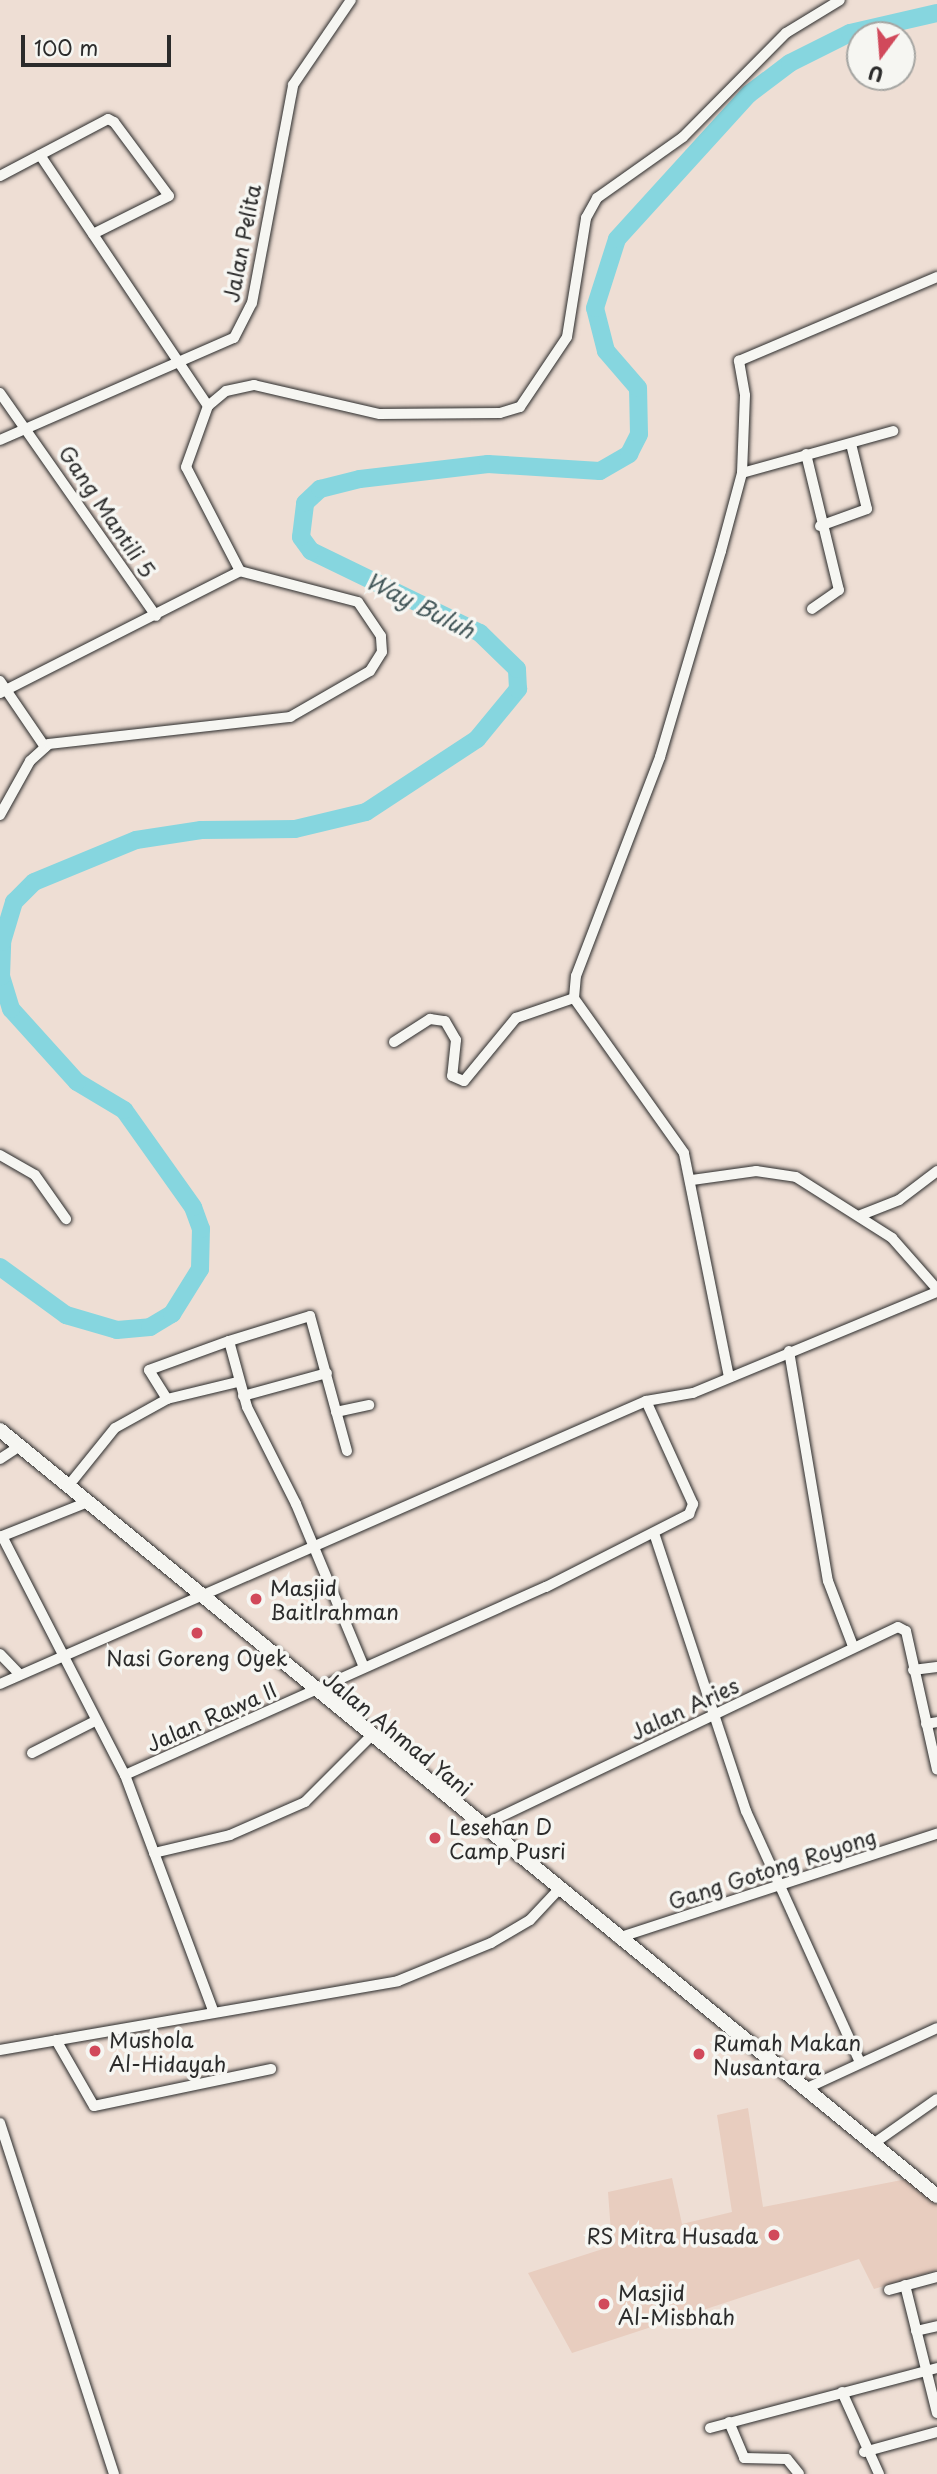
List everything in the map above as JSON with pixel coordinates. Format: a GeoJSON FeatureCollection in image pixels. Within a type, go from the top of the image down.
{"type":"FeatureCollection","features":[{"type":"Feature","properties":{"kind":"highway","name":"Jalan Ahmad Yani"},"geometry":{"type":"LineString","coordinates":[[0,1430],[312,1690],[937,2196]]}},
{"type":"Feature","properties":{"kind":"street","name":"Jalan Pelita"},"geometry":{"type":"LineString","coordinates":[[0,440],[179,358],[225,343],[240,330],[252,303],[293,85],[351,0]]}},
{"type":"Feature","properties":{"kind":"street"},"geometry":{"type":"LineString","coordinates":[[240,571],[186,467],[208,406],[226,391],[254,385],[380,414],[500,413],[520,407],[567,337],[586,218],[597,198],[683,137],[786,33],[840,0]]}},
{"type":"Feature","properties":{"kind":"street"},"geometry":{"type":"LineString","coordinates":[[0,176],[108,119],[168,192],[167,199],[134,218],[93,234]]}},
{"type":"Feature","properties":{"kind":"street"},"geometry":{"type":"LineString","coordinates":[[40,155],[179,358],[208,406]]}},
{"type":"Feature","properties":{"kind":"street"},"geometry":{"type":"LineString","coordinates":[[729,1377],[692,1180],[675,1135],[574,998],[584,945],[660,757],[741,473],[745,395],[739,361],[937,276]]}},
{"type":"Feature","properties":{"kind":"street","name":"Gang Mantili 5"},"geometry":{"type":"LineString","coordinates":[[0,393],[28,426],[156,616]]}},
{"type":"Feature","properties":{"kind":"street"},"geometry":{"type":"LineString","coordinates":[[741,473],[851,444],[892,430]]}},
{"type":"Feature","properties":{"kind":"street"},"geometry":{"type":"LineString","coordinates":[[820,526],[867,509],[851,444]]}},
{"type":"Feature","properties":{"kind":"street"},"geometry":{"type":"LineString","coordinates":[[806,454],[820,526],[839,590],[812,609]]}},
{"type":"Feature","properties":{"kind":"street"},"geometry":{"type":"LineString","coordinates":[[0,815],[11,788],[45,747],[90,735],[290,717],[370,671],[382,652],[381,636],[358,602],[240,571],[156,616],[2,688],[45,747]]}},
{"type":"Feature","properties":{"kind":"street"},"geometry":{"type":"LineString","coordinates":[[394,1042],[430,1019],[445,1021],[456,1040],[453,1076],[464,1081],[516,1018],[574,998]]}},
{"type":"Feature","properties":{"kind":"street"},"geometry":{"type":"LineString","coordinates":[[0,1155],[35,1175],[65,1219]]}},
{"type":"Feature","properties":{"kind":"street"},"geometry":{"type":"LineString","coordinates":[[0,1684],[60,1656],[204,1599],[646,1401],[693,1393],[937,1290],[861,1215],[780,1171],[692,1180]]}},
{"type":"Feature","properties":{"kind":"street"},"geometry":{"type":"LineString","coordinates":[[861,1215],[899,1200],[937,1171]]}},
{"type":"Feature","properties":{"kind":"street"},"geometry":{"type":"LineString","coordinates":[[167,1399],[149,1370],[310,1316],[347,1451]]}},
{"type":"Feature","properties":{"kind":"street"},"geometry":{"type":"LineString","coordinates":[[229,1341],[243,1396],[364,1667]]}},
{"type":"Feature","properties":{"kind":"street"},"geometry":{"type":"LineString","coordinates":[[789,1352],[804,1412],[828,1581],[852,1646]]}},
{"type":"Feature","properties":{"kind":"street"},"geometry":{"type":"LineString","coordinates":[[243,1396],[327,1373]]}},
{"type":"Feature","properties":{"kind":"street"},"geometry":{"type":"LineString","coordinates":[[69,1485],[115,1428],[167,1399],[238,1382]]}},
{"type":"Feature","properties":{"kind":"street","name":"Jalan Rawa II"},"geometry":{"type":"LineString","coordinates":[[125,1774],[364,1667],[654,1533],[689,1514],[693,1504],[646,1401]]}},
{"type":"Feature","properties":{"kind":"street"},"geometry":{"type":"LineString","coordinates":[[335,1412],[369,1405]]}},
{"type":"Feature","properties":{"kind":"street"},"geometry":{"type":"LineString","coordinates":[[0,1459],[20,1446]]}},
{"type":"Feature","properties":{"kind":"street"},"geometry":{"type":"LineString","coordinates":[[88,1502],[1,1537],[60,1656],[125,1774],[213,2010]]}},
{"type":"Feature","properties":{"kind":"street"},"geometry":{"type":"LineString","coordinates":[[654,1533],[714,1717],[778,1887],[859,2060]]}},
{"type":"Feature","properties":{"kind":"street","name":"Jalan Aries"},"geometry":{"type":"LineString","coordinates":[[481,1826],[714,1717],[852,1646],[903,1628],[913,1670]]}},
{"type":"Feature","properties":{"kind":"street"},"geometry":{"type":"LineString","coordinates":[[0,1654],[19,1674]]}},
{"type":"Feature","properties":{"kind":"street"},"geometry":{"type":"LineString","coordinates":[[937,1667],[913,1670],[931,1723],[937,1770]]}},
{"type":"Feature","properties":{"kind":"street"},"geometry":{"type":"LineString","coordinates":[[32,1753],[95,1721]]}},
{"type":"Feature","properties":{"kind":"street"},"geometry":{"type":"LineString","coordinates":[[154,1853],[230,1835],[305,1802],[370,1736]]}},
{"type":"Feature","properties":{"kind":"street","name":"Gang Gotong Royong"},"geometry":{"type":"LineString","coordinates":[[618,1938],[937,1835]]}},
{"type":"Feature","properties":{"kind":"street"},"geometry":{"type":"LineString","coordinates":[[0,2050],[417,1975],[520,1926],[559,1889]]}},
{"type":"Feature","properties":{"kind":"street"},"geometry":{"type":"LineString","coordinates":[[805,2089],[859,2060],[937,2028]]}},
{"type":"Feature","properties":{"kind":"street"},"geometry":{"type":"LineString","coordinates":[[56,2040],[94,2106],[271,2069]]}},
{"type":"Feature","properties":{"kind":"street"},"geometry":{"type":"LineString","coordinates":[[873,2144],[937,2099]]}},
{"type":"Feature","properties":{"kind":"street"},"geometry":{"type":"LineString","coordinates":[[0,2123],[114,2474]]}},
{"type":"Feature","properties":{"kind":"street"},"geometry":{"type":"LineString","coordinates":[[889,2290],[937,2277]]}},
{"type":"Feature","properties":{"kind":"street"},"geometry":{"type":"LineString","coordinates":[[905,2286],[923,2370],[937,2413]]}},
{"type":"Feature","properties":{"kind":"street"},"geometry":{"type":"LineString","coordinates":[[916,2331],[937,2326]]}},
{"type":"Feature","properties":{"kind":"street"},"geometry":{"type":"LineString","coordinates":[[710,2428],[937,2368]]}},
{"type":"Feature","properties":{"kind":"street"},"geometry":{"type":"LineString","coordinates":[[842,2392],[864,2452],[879,2474]]}},
{"type":"Feature","properties":{"kind":"street"},"geometry":{"type":"LineString","coordinates":[[729,2422],[744,2458],[786,2459],[799,2474]]}},
{"type":"Feature","properties":{"kind":"street"},"geometry":{"type":"LineString","coordinates":[[864,2452],[937,2432]]}},
{"type":"Feature","properties":{"kind":"shaded area","name":"RS Mitra Husada"},"geometry":{"type":"Polygon","coordinates":[[[748,2108],[763,2207],[907,2179],[937,2204],[937,2270],[874,2289],[859,2259],[572,2353],[528,2273],[612,2246],[608,2192],[672,2178],[682,2224],[732,2212],[717,2115],[748,2108]]]}},
{"type":"Feature","properties":{"kind":"waterway","name":"Way Buluh"},"geometry":{"type":"LineString","coordinates":[[0,1267],[66,1315],[117,1330],[150,1327],[172,1314],[200,1269],[201,1229],[193,1207],[124,1110],[77,1082],[11,1009],[1,977],[2,942],[14,902],[34,882],[136,840],[201,830],[295,829],[366,812],[477,739],[518,689],[517,669],[480,633],[311,551],[301,537],[305,503],[320,489],[360,479],[488,464],[600,471],[629,454],[639,434],[638,388],[606,351],[595,308],[617,239],[749,94],[790,63],[850,33],[937,13]]}},
{"type":"Feature","properties":{"kind":"place","name":"Masjid Baitlrahman"},"geometry":{"type":"Point","coordinates":[256,1599]}},
{"type":"Feature","properties":{"kind":"place","name":"Nasi Goreng Oyek"},"geometry":{"type":"Point","coordinates":[197,1633]}},
{"type":"Feature","properties":{"kind":"place","name":"Lesehan D Camp Pusri"},"geometry":{"type":"Point","coordinates":[435,1838]}},
{"type":"Feature","properties":{"kind":"place","name":"Mushola Al-Hidayah"},"geometry":{"type":"Point","coordinates":[95,2051]}},
{"type":"Feature","properties":{"kind":"place","name":"Rumah Makan Nusantara"},"geometry":{"type":"Point","coordinates":[699,2054]}},
{"type":"Feature","properties":{"kind":"place","name":"RS Mitra Husada"},"geometry":{"type":"Point","coordinates":[774,2235]}},
{"type":"Feature","properties":{"kind":"place","name":"Masjid Al-Misbhah"},"geometry":{"type":"Point","coordinates":[604,2304]}}]}
